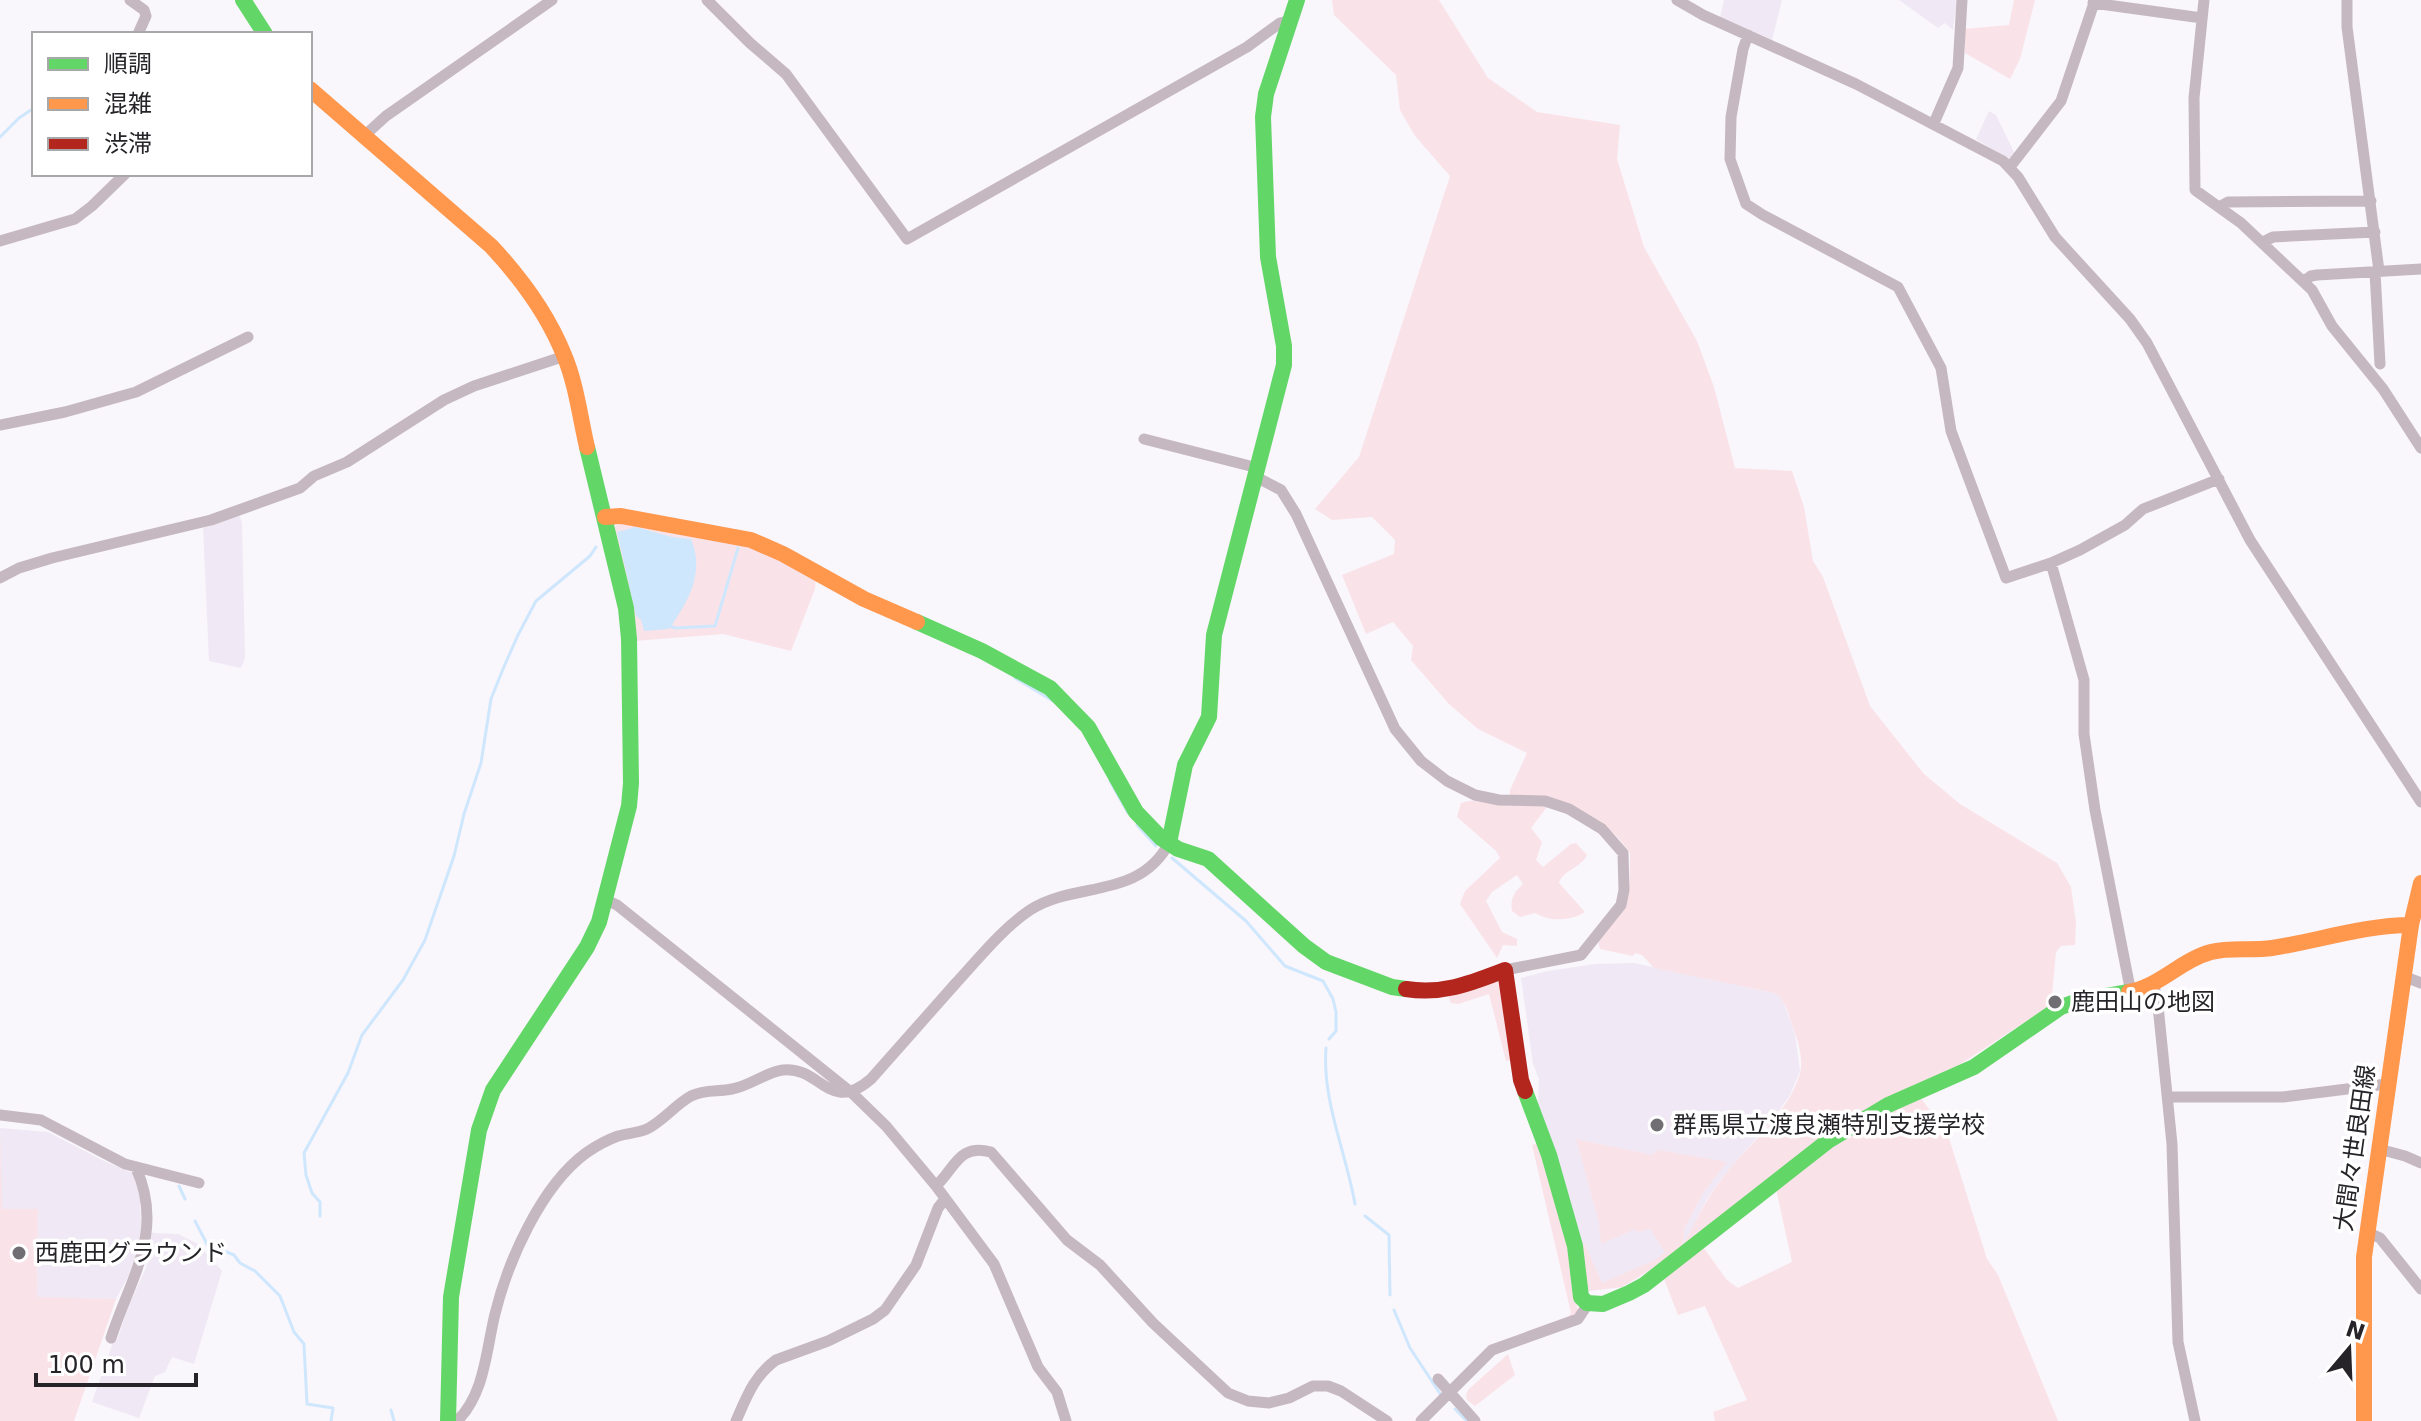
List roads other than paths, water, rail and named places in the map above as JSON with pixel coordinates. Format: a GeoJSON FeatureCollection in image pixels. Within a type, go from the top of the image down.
{"type":"FeatureCollection","features":[{"type":"Feature","properties":{"kind":"street"},"geometry":{"type":"LineString","coordinates":[[130,0],[144,10],[146,16],[139,32]]}},
{"type":"Feature","properties":{"kind":"street"},"geometry":{"type":"LineString","coordinates":[[243,0],[264,32]]}},
{"type":"Feature","properties":{"kind":"street"},"geometry":{"type":"LineString","coordinates":[[364,136],[386,116],[552,0]]}},
{"type":"Feature","properties":{"kind":"street"},"geometry":{"type":"LineString","coordinates":[[707,0],[786,74],[907,239],[1247,47],[1280,23],[1292,20]]}},
{"type":"Feature","properties":{"kind":"street"},"geometry":{"type":"LineString","coordinates":[[457,1421],[468,1410],[479,1382],[495,1312],[524,1236],[549,1193],[585,1154],[620,1135],[654,1125],[693,1095],[710,1090],[733,1089],[779,1071],[801,1073],[839,1093],[852,1093],[871,1079],[983,953],[1029,911],[1137,875],[1158,861],[1169,843],[1184,768],[1211,711],[1210,667],[1214,635],[1284,365],[1284,346],[1268,257],[1263,117],[1266,94],[1297,0]]}},
{"type":"Feature","properties":{"kind":"street"},"geometry":{"type":"LineString","coordinates":[[1677,0],[1934,123],[2010,167],[2055,237],[2130,319],[2147,343],[2261,557],[2421,802]]}},
{"type":"Feature","properties":{"kind":"street"},"geometry":{"type":"LineString","coordinates":[[1934,123],[1958,68],[1962,0]]}},
{"type":"Feature","properties":{"kind":"street"},"geometry":{"type":"LineString","coordinates":[[2204,0],[2194,98],[2193,183],[2198,193],[2263,242],[2304,281],[2332,326],[2383,389],[2420,442]]}},
{"type":"Feature","properties":{"kind":"street"},"geometry":{"type":"LineString","coordinates":[[2347,0],[2347,27],[2375,232],[2380,364]]}},
{"type":"Feature","properties":{"kind":"street"},"geometry":{"type":"LineString","coordinates":[[2010,167],[2061,101],[2094,2],[2202,18]]}},
{"type":"Feature","properties":{"kind":"street"},"geometry":{"type":"LineString","coordinates":[[1748,35],[1743,49],[1729,139],[1735,176],[1746,204],[1898,287],[1941,368],[1951,431],[2006,578],[2051,563],[2125,525],[2143,509],[2219,479]]}},
{"type":"Feature","properties":{"kind":"street"},"geometry":{"type":"LineString","coordinates":[[312,91],[491,246],[512,268],[542,313],[565,356],[626,608],[629,639],[629,806],[606,900],[587,947],[493,1090],[479,1130],[451,1297],[448,1421]]}},
{"type":"Feature","properties":{"kind":"street"},"geometry":{"type":"LineString","coordinates":[[0,241],[83,214],[123,176]]}},
{"type":"Feature","properties":{"kind":"street"},"geometry":{"type":"LineString","coordinates":[[2219,207],[2228,202],[2371,201]]}},
{"type":"Feature","properties":{"kind":"street"},"geometry":{"type":"LineString","coordinates":[[2263,242],[2273,237],[2375,232]]}},
{"type":"Feature","properties":{"kind":"street"},"geometry":{"type":"LineString","coordinates":[[2304,281],[2311,276],[2421,269]]}},
{"type":"Feature","properties":{"kind":"street"},"geometry":{"type":"LineString","coordinates":[[0,425],[65,412],[136,392],[248,337]]}},
{"type":"Feature","properties":{"kind":"street"},"geometry":{"type":"LineString","coordinates":[[0,578],[19,568],[52,558],[211,520],[300,488],[314,476],[347,462],[444,400],[474,386],[565,356]]}},
{"type":"Feature","properties":{"kind":"street"},"geometry":{"type":"LineString","coordinates":[[605,517],[621,516],[751,540],[783,554],[864,599],[982,651],[1050,688],[1088,727],[1136,812],[1169,843],[1216,865],[1304,946],[1337,967],[1392,987],[1428,993],[1455,989],[1505,970],[1581,955],[1588,949],[1618,911],[1623,898],[1625,858],[1620,847],[1602,829],[1569,809],[1545,801],[1499,800],[1475,795],[1447,781],[1421,761],[1395,729],[1296,514],[1281,490],[1257,472],[1144,439]]}},
{"type":"Feature","properties":{"kind":"street"},"geometry":{"type":"LineString","coordinates":[[2051,563],[2084,680],[2084,734],[2095,810],[2131,993]]}},
{"type":"Feature","properties":{"kind":"street","name":"大間々世良田線"},"geometry":{"type":"LineString","coordinates":[[2364,1421],[2363,1274],[2367,1232],[2403,976],[2421,883]]}},
{"type":"Feature","properties":{"kind":"street"},"geometry":{"type":"LineString","coordinates":[[606,900],[617,905],[852,1093],[886,1126],[994,1264],[1038,1367],[1057,1392],[1066,1421]]}},
{"type":"Feature","properties":{"kind":"street"},"geometry":{"type":"LineString","coordinates":[[1421,1421],[1492,1350],[1578,1319],[1588,1304],[1612,1301],[1644,1285],[1807,1157],[1875,1112],[1974,1067],[2061,1007],[2078,1001],[2131,993],[2153,985],[2192,960],[2212,952],[2270,948],[2387,925],[2411,925]]}},
{"type":"Feature","properties":{"kind":"street"},"geometry":{"type":"LineString","coordinates":[[1505,970],[1521,1080],[1545,1140],[1575,1246],[1581,1297],[1588,1304]]}},
{"type":"Feature","properties":{"kind":"street"},"geometry":{"type":"LineString","coordinates":[[2403,976],[2421,983]]}},
{"type":"Feature","properties":{"kind":"street"},"geometry":{"type":"LineString","coordinates":[[2153,985],[2157,996],[2172,1144],[2178,1342],[2195,1421]]}},
{"type":"Feature","properties":{"kind":"street"},"geometry":{"type":"LineString","coordinates":[[2168,1097],[2283,1097],[2387,1084]]}},
{"type":"Feature","properties":{"kind":"street"},"geometry":{"type":"LineString","coordinates":[[0,1115],[41,1120],[112,1159],[199,1183]]}},
{"type":"Feature","properties":{"kind":"street"},"geometry":{"type":"LineString","coordinates":[[936,1186],[961,1155],[974,1149],[991,1152],[1067,1240],[1100,1265],[1153,1323],[1228,1393],[1248,1401],[1269,1403],[1289,1398],[1313,1386],[1328,1386],[1387,1421]]}},
{"type":"Feature","properties":{"kind":"street"},"geometry":{"type":"LineString","coordinates":[[2379,1149],[2421,1163]]}},
{"type":"Feature","properties":{"kind":"street"},"geometry":{"type":"LineString","coordinates":[[111,1338],[119,1311],[138,1272],[143,1251],[146,1225],[144,1186],[136,1168]]}},
{"type":"Feature","properties":{"kind":"street"},"geometry":{"type":"LineString","coordinates":[[736,1421],[754,1382],[766,1367],[865,1323],[885,1310],[916,1265],[938,1208],[945,1199]]}},
{"type":"Feature","properties":{"kind":"street"},"geometry":{"type":"LineString","coordinates":[[2367,1232],[2380,1238],[2421,1289]]}},
{"type":"Feature","properties":{"kind":"street"},"geometry":{"type":"LineString","coordinates":[[1438,1379],[1475,1421]]}},
{"type":"Feature","properties":{"kind":"water"},"geometry":{"type":"Polygon","coordinates":[[[636,527],[691,539],[695,551],[693,586],[669,629],[644,631],[641,620],[636,616],[617,532],[636,527]]]}},
{"type":"Feature","properties":{"kind":"waterway"},"geometry":{"type":"LineString","coordinates":[[0,137],[32,109]]}},
{"type":"Feature","properties":{"kind":"waterway"},"geometry":{"type":"LineString","coordinates":[[320,1216],[320,1202],[312,1193],[306,1175],[304,1153],[348,1073],[362,1035],[403,980],[425,940],[481,763],[491,699],[503,669],[536,601],[590,556],[596,547]]}},
{"type":"Feature","properties":{"kind":"waterway"},"geometry":{"type":"LineString","coordinates":[[668,625],[675,628],[715,626],[738,548]]}},
{"type":"Feature","properties":{"kind":"waterway"},"geometry":{"type":"LineString","coordinates":[[1015,678],[1053,701]]}},
{"type":"Feature","properties":{"kind":"waterway"},"geometry":{"type":"LineString","coordinates":[[1110,781],[1128,813]]}},
{"type":"Feature","properties":{"kind":"waterway"},"geometry":{"type":"LineString","coordinates":[[1137,825],[1156,846]]}},
{"type":"Feature","properties":{"kind":"waterway"},"geometry":{"type":"LineString","coordinates":[[1172,858],[1246,921],[1285,966],[1323,981],[1336,1012],[1336,1031],[1329,1039]]}},
{"type":"Feature","properties":{"kind":"waterway"},"geometry":{"type":"LineString","coordinates":[[1326,1048],[1331,1107],[1355,1204]]}},
{"type":"Feature","properties":{"kind":"waterway"},"geometry":{"type":"LineString","coordinates":[[179,1186],[185,1199]]}},
{"type":"Feature","properties":{"kind":"waterway"},"geometry":{"type":"LineString","coordinates":[[1365,1216],[1389,1235],[1390,1295]]}},
{"type":"Feature","properties":{"kind":"waterway"},"geometry":{"type":"LineString","coordinates":[[195,1221],[207,1244],[234,1255],[280,1296],[294,1332],[304,1344],[307,1404],[333,1408],[331,1421]]}},
{"type":"Feature","properties":{"kind":"waterway"},"geometry":{"type":"LineString","coordinates":[[1394,1310],[1410,1348],[1441,1395]]}},
{"type":"Feature","properties":{"kind":"waterway"},"geometry":{"type":"LineString","coordinates":[[1455,1409],[1467,1421]]}},
{"type":"Feature","properties":{"kind":"waterway"},"geometry":{"type":"LineString","coordinates":[[391,1410],[394,1421]]}},
{"type":"Feature","properties":{"kind":"place","name":"鹿田山の地図"},"geometry":{"type":"Point","coordinates":[2055,1002]}},
{"type":"Feature","properties":{"kind":"place","name":"群馬県立渡良瀬特別支援学校"},"geometry":{"type":"Point","coordinates":[1657,1125]}},
{"type":"Feature","properties":{"kind":"place","name":"西鹿田グラウンド"},"geometry":{"type":"Point","coordinates":[19,1253]}}]}
